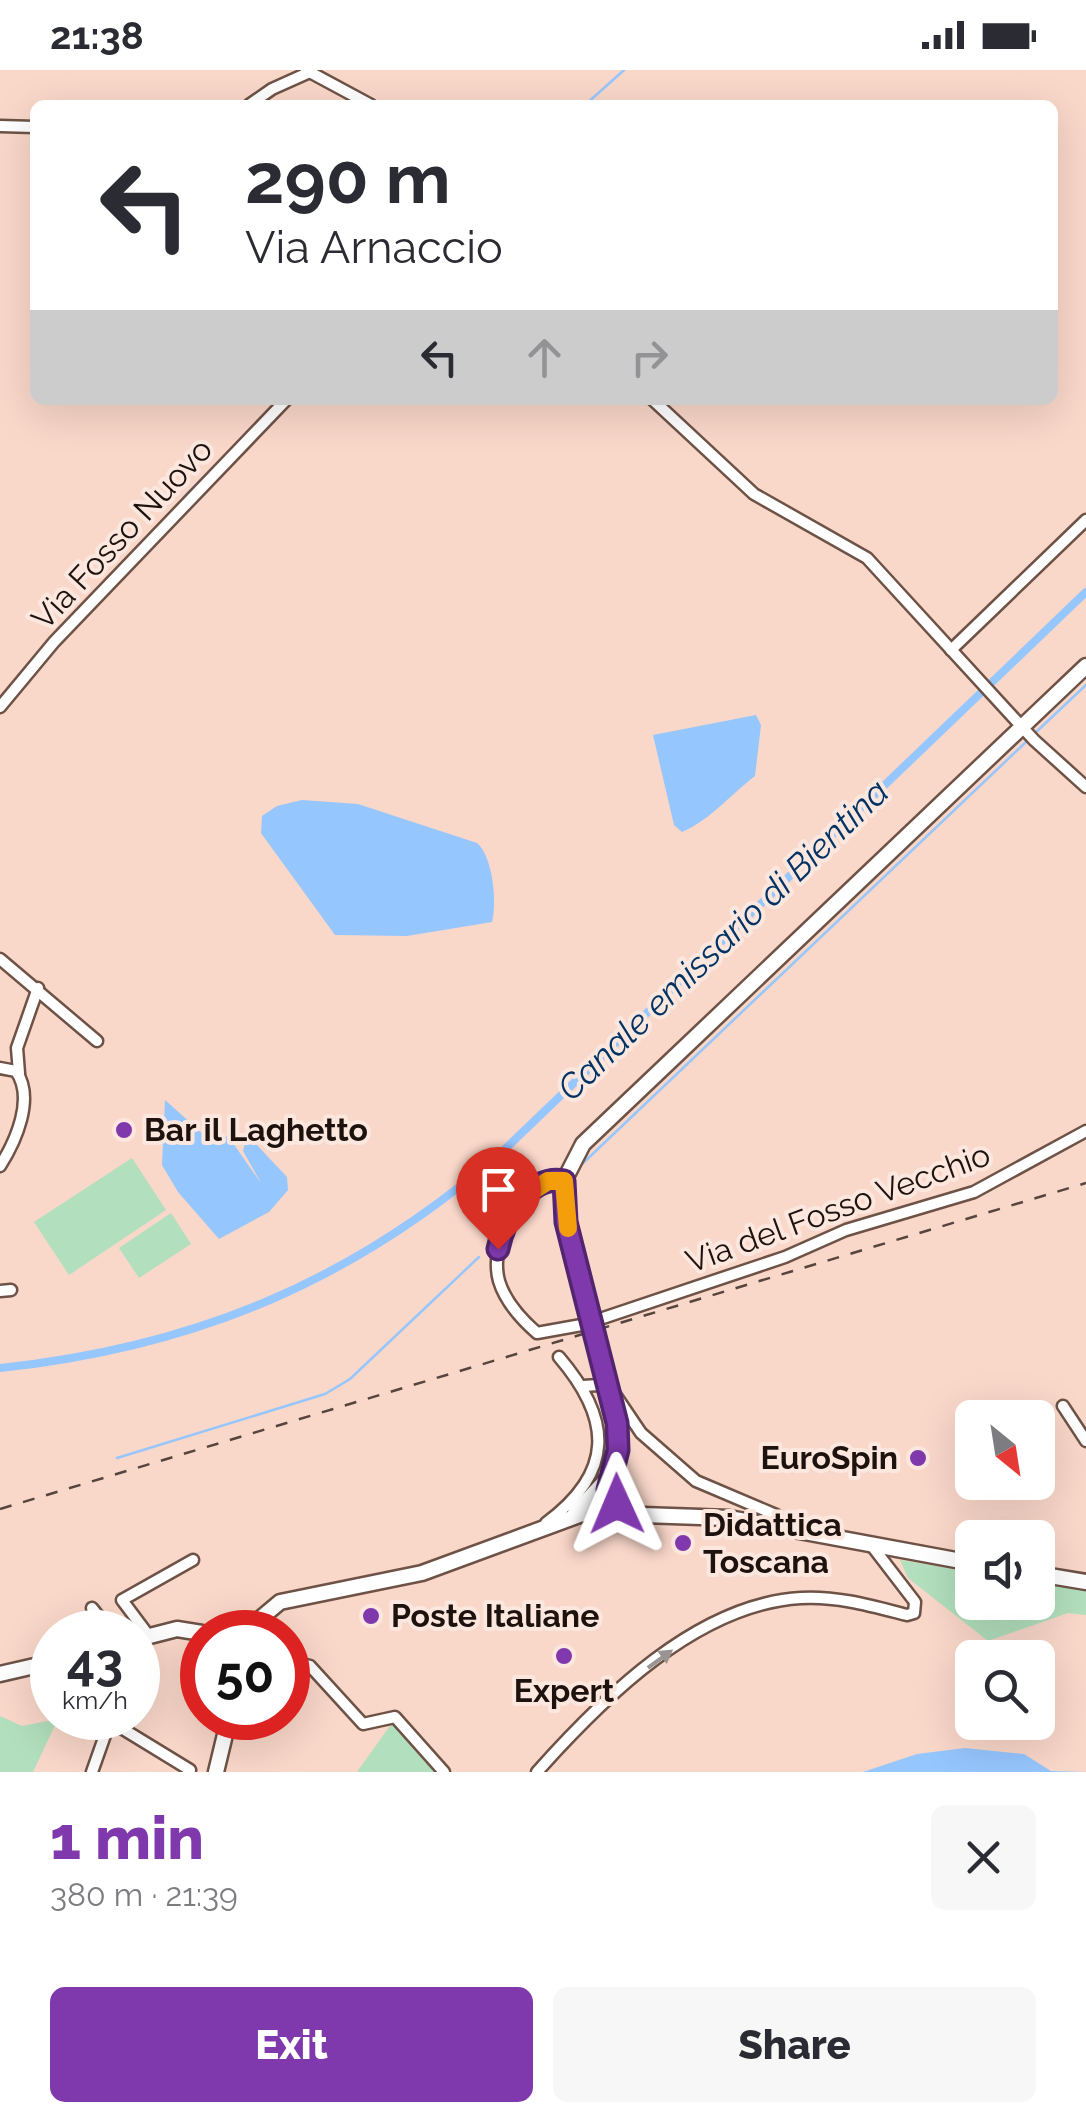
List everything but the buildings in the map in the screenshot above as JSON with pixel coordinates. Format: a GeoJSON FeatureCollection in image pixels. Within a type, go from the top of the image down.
{"type":"FeatureCollection","features":[{"type":"Feature","properties":{"kind":"main road"},"geometry":{"type":"LineString","coordinates":[[598,1512],[618,1450],[617,1423],[564,1212],[564,1181],[576,1152],[1029,733],[1086,666]]}},
{"type":"Feature","properties":{"kind":"main road"},"geometry":{"type":"LineString","coordinates":[[607,1483],[625,1512]]}},
{"type":"Feature","properties":{"kind":"main road"},"geometry":{"type":"LineString","coordinates":[[570,1516],[607,1483]]}},
{"type":"Feature","properties":{"kind":"main road"},"geometry":{"type":"LineString","coordinates":[[273,1610],[277,1604],[291,1600],[435,1569],[541,1526],[598,1512],[729,1518],[955,1560]]}},
{"type":"Feature","properties":{"kind":"main road"},"geometry":{"type":"LineString","coordinates":[[1055,1577],[1086,1582]]}},
{"type":"Feature","properties":{"kind":"main road"},"geometry":{"type":"LineString","coordinates":[[0,1674],[30,1667]]}},
{"type":"Feature","properties":{"kind":"main road"},"geometry":{"type":"LineString","coordinates":[[216,1772],[223,1740]]}},
{"type":"Feature","properties":{"kind":"street"},"geometry":{"type":"LineString","coordinates":[[256,100],[308,71],[363,100]]}},
{"type":"Feature","properties":{"kind":"street"},"geometry":{"type":"LineString","coordinates":[[0,126],[30,127]]}},
{"type":"Feature","properties":{"kind":"street","name":"Via Fosso Nuovo"},"geometry":{"type":"LineString","coordinates":[[0,708],[54,642],[281,405]]}},
{"type":"Feature","properties":{"kind":"street"},"geometry":{"type":"LineString","coordinates":[[658,405],[754,494],[867,558],[1029,733],[1086,787]]}},
{"type":"Feature","properties":{"kind":"street"},"geometry":{"type":"LineString","coordinates":[[951,650],[1086,520]]}},
{"type":"Feature","properties":{"kind":"street"},"geometry":{"type":"LineString","coordinates":[[0,960],[38,988],[96,1041]]}},
{"type":"Feature","properties":{"kind":"street"},"geometry":{"type":"LineString","coordinates":[[20,1076],[2,1067],[18,1048],[38,988]]}},
{"type":"Feature","properties":{"kind":"street"},"geometry":{"type":"LineString","coordinates":[[0,1166],[21,1116],[18,1048]]}},
{"type":"Feature","properties":{"kind":"street","name":"Via del Fosso Vecchio"},"geometry":{"type":"LineString","coordinates":[[600,1319],[785,1256],[846,1230],[974,1192],[1086,1131]]}},
{"type":"Feature","properties":{"kind":"street"},"geometry":{"type":"LineString","coordinates":[[564,1181],[548,1181],[529,1193],[506,1220],[499,1242],[500,1283],[532,1329],[543,1334],[587,1324]]}},
{"type":"Feature","properties":{"kind":"street"},"geometry":{"type":"LineString","coordinates":[[541,1526],[578,1496],[595,1467],[598,1427],[583,1386],[558,1357]]}},
{"type":"Feature","properties":{"kind":"street"},"geometry":{"type":"LineString","coordinates":[[583,1386],[599,1385]]}},
{"type":"Feature","properties":{"kind":"street"},"geometry":{"type":"LineString","coordinates":[[614,1394],[641,1433],[696,1481],[776,1515],[784,1529]]}},
{"type":"Feature","properties":{"kind":"street"},"geometry":{"type":"LineString","coordinates":[[1063,1406],[1086,1440]]}},
{"type":"Feature","properties":{"kind":"street"},"geometry":{"type":"LineString","coordinates":[[537,1772],[641,1673],[744,1609],[824,1599],[907,1615],[915,1611],[915,1602],[872,1546]]}},
{"type":"Feature","properties":{"kind":"street"},"geometry":{"type":"LineString","coordinates":[[128,1610],[122,1600],[193,1560]]}},
{"type":"Feature","properties":{"kind":"street"},"geometry":{"type":"LineString","coordinates":[[310,1666],[364,1724],[395,1717],[444,1772]]}},
{"type":"Feature","properties":{"kind":"street"},"geometry":{"type":"LineString","coordinates":[[92,1772],[101,1740]]}},
{"type":"Feature","properties":{"kind":"street"},"geometry":{"type":"LineString","coordinates":[[141,1740],[190,1770]]}},
{"type":"Feature","properties":{"kind":"green space"},"geometry":{"type":"Polygon","coordinates":[[[132,1158],[166,1210],[69,1275],[34,1222],[132,1158]]]}},
{"type":"Feature","properties":{"kind":"green space"},"geometry":{"type":"Polygon","coordinates":[[[171,1213],[191,1244],[139,1278],[119,1248],[171,1213]]]}},
{"type":"Feature","properties":{"kind":"green space"},"geometry":{"type":"Polygon","coordinates":[[[900,1560],[955,1569],[955,1615],[908,1578],[900,1560]]]}},
{"type":"Feature","properties":{"kind":"green space"},"geometry":{"type":"Polygon","coordinates":[[[1055,1584],[1086,1589],[1086,1615],[1068,1613],[1055,1618],[1055,1584]]]}},
{"type":"Feature","properties":{"kind":"green space"},"geometry":{"type":"Polygon","coordinates":[[[961,1620],[1048,1620],[991,1640],[961,1620]]]}},
{"type":"Feature","properties":{"kind":"green space"},"geometry":{"type":"Polygon","coordinates":[[[0,1716],[22,1726],[30,1724],[30,1740],[48,1740],[33,1772],[0,1772],[0,1716]]]}},
{"type":"Feature","properties":{"kind":"green space"},"geometry":{"type":"Polygon","coordinates":[[[392,1723],[436,1772],[357,1772],[392,1723]]]}},
{"type":"Feature","properties":{"kind":"water"},"geometry":{"type":"Polygon","coordinates":[[[756,715],[761,725],[755,776],[711,814],[682,832],[674,825],[653,735],[756,715]]]}},
{"type":"Feature","properties":{"kind":"water"},"geometry":{"type":"Polygon","coordinates":[[[302,800],[358,804],[477,843],[487,858],[492,880],[492,922],[407,936],[335,935],[261,833],[262,816],[277,806],[302,800]]]}},
{"type":"Feature","properties":{"kind":"water"},"geometry":{"type":"Polygon","coordinates":[[[165,1100],[212,1142],[228,1136],[261,1183],[243,1151],[245,1143],[255,1143],[287,1177],[288,1190],[269,1212],[219,1239],[178,1192],[162,1165],[165,1100]]]}},
{"type":"Feature","properties":{"kind":"water"},"geometry":{"type":"Polygon","coordinates":[[[965,1748],[1024,1754],[1051,1771],[1086,1772],[863,1772],[917,1754],[965,1748]]]}},
{"type":"Feature","properties":{"kind":"waterway"},"geometry":{"type":"LineString","coordinates":[[591,100],[624,70]]}},
{"type":"Feature","properties":{"kind":"waterway"},"geometry":{"type":"LineString","coordinates":[[184,497],[253,427]]}},
{"type":"Feature","properties":{"kind":"waterway","name":"Canale emissario di Bientina"},"geometry":{"type":"LineString","coordinates":[[0,1368],[141,1343],[270,1300],[391,1236],[449,1195],[505,1149],[1086,592]]}},
{"type":"Feature","properties":{"kind":"waterway"},"geometry":{"type":"LineString","coordinates":[[1033,735],[1086,685]]}},
{"type":"Feature","properties":{"kind":"waterway"},"geometry":{"type":"LineString","coordinates":[[581,1165],[1027,741]]}},
{"type":"Feature","properties":{"kind":"waterway"},"geometry":{"type":"LineString","coordinates":[[508,1231],[538,1202]]}},
{"type":"Feature","properties":{"kind":"waterway"},"geometry":{"type":"LineString","coordinates":[[117,1458],[325,1394],[350,1379],[479,1257]]}},
{"type":"Feature","properties":{"kind":"railway"},"geometry":{"type":"LineString","coordinates":[[0,1509],[1086,1183]]}},
{"type":"Feature","properties":{"kind":"slow traffic"},"geometry":{"type":"LineString","coordinates":[[528,1194],[548,1181],[564,1181],[563,1206],[568,1228]]}},
{"type":"Feature","properties":{"kind":"place","name":"Bar il Laghetto"},"geometry":{"type":"Point","coordinates":[124,1130]}},
{"type":"Feature","properties":{"kind":"place","name":"EuroSpin"},"geometry":{"type":"Point","coordinates":[918,1458]}},
{"type":"Feature","properties":{"kind":"place","name":"Didattica Toscana"},"geometry":{"type":"Point","coordinates":[683,1543]}},
{"type":"Feature","properties":{"kind":"place","name":"Poste Italiane"},"geometry":{"type":"Point","coordinates":[371,1616]}},
{"type":"Feature","properties":{"kind":"place","name":"Expert"},"geometry":{"type":"Point","coordinates":[564,1656]}},
{"type":"Feature","properties":{"kind":"route"},"geometry":{"type":"LineString","coordinates":[[498,1249],[506,1220],[516,1206],[545,1182],[564,1181],[566,1222],[617,1423],[618,1450],[608,1490],[617,1504]]}}]}
